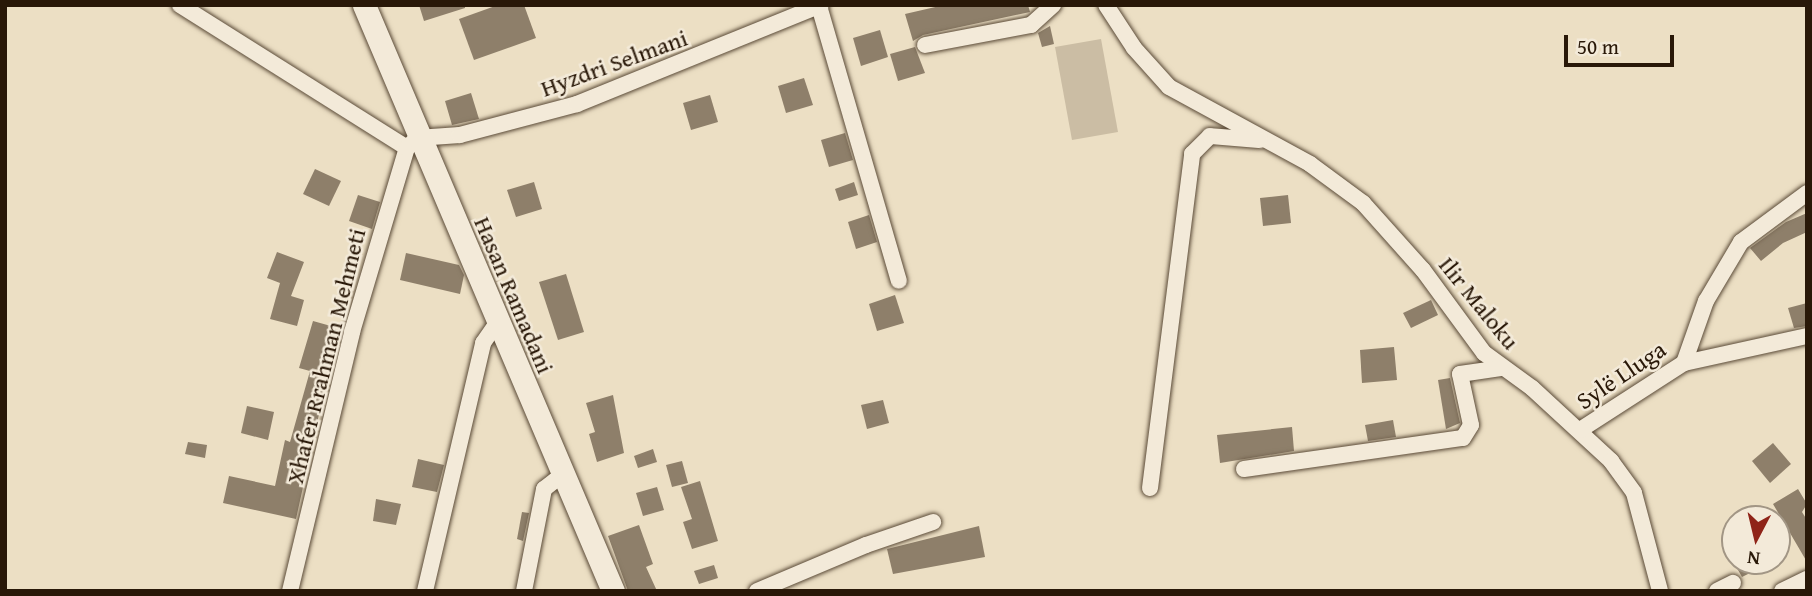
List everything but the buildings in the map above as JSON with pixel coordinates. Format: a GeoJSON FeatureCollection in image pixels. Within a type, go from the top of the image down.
{"type":"FeatureCollection","features":[{"type":"Feature","properties":{"kind":"main road","name":"Hasan Ramadani"},"geometry":{"type":"LineString","coordinates":[[364,5],[412,143],[497,323],[613,591]]}},
{"type":"Feature","properties":{"kind":"street"},"geometry":{"type":"LineString","coordinates":[[180,5],[412,143]]}},
{"type":"Feature","properties":{"kind":"street"},"geometry":{"type":"LineString","coordinates":[[925,44],[1031,25],[1053,5]]}},
{"type":"Feature","properties":{"kind":"street","name":"Ilir Maloku"},"geometry":{"type":"LineString","coordinates":[[1106,5],[1134,48],[1169,87],[1329,175],[1363,203],[1423,270],[1484,353],[1501,368],[1532,388],[1580,430],[1634,493],[1660,591]]}},
{"type":"Feature","properties":{"kind":"street","name":"Hyzdri Selmani"},"geometry":{"type":"LineString","coordinates":[[412,143],[460,135],[578,104],[820,6],[899,281]]}},
{"type":"Feature","properties":{"kind":"street","name":"Ilir Maloku"},"geometry":{"type":"LineString","coordinates":[[1150,488],[1192,154],[1210,136],[1267,140]]}},
{"type":"Feature","properties":{"kind":"street","name":"Xhafer Rrahman Mehmeti"},"geometry":{"type":"LineString","coordinates":[[290,591],[352,332],[412,143]]}},
{"type":"Feature","properties":{"kind":"street","name":"Sylë Lluga"},"geometry":{"type":"LineString","coordinates":[[1580,430],[1684,363],[1691,332],[1734,252],[1750,233],[1807,193]]}},
{"type":"Feature","properties":{"kind":"street"},"geometry":{"type":"LineString","coordinates":[[425,591],[483,343],[497,323]]}},
{"type":"Feature","properties":{"kind":"street"},"geometry":{"type":"LineString","coordinates":[[1684,363],[1807,337]]}},
{"type":"Feature","properties":{"kind":"street"},"geometry":{"type":"LineString","coordinates":[[1244,469],[1463,438],[1471,425],[1460,374],[1501,368]]}},
{"type":"Feature","properties":{"kind":"street"},"geometry":{"type":"LineString","coordinates":[[524,591],[544,489],[563,474]]}},
{"type":"Feature","properties":{"kind":"street"},"geometry":{"type":"LineString","coordinates":[[757,591],[781,586],[933,522]]}},
{"type":"Feature","properties":{"kind":"street"},"geometry":{"type":"LineString","coordinates":[[1782,591],[1807,579]]}},
{"type":"Feature","properties":{"kind":"street"},"geometry":{"type":"LineString","coordinates":[[1717,591],[1733,583]]}},
{"type":"Feature","properties":{"kind":"shaded area"},"geometry":{"type":"Polygon","coordinates":[[[1101,39],[1118,132],[1072,140],[1055,47],[1101,39]]]}}]}
